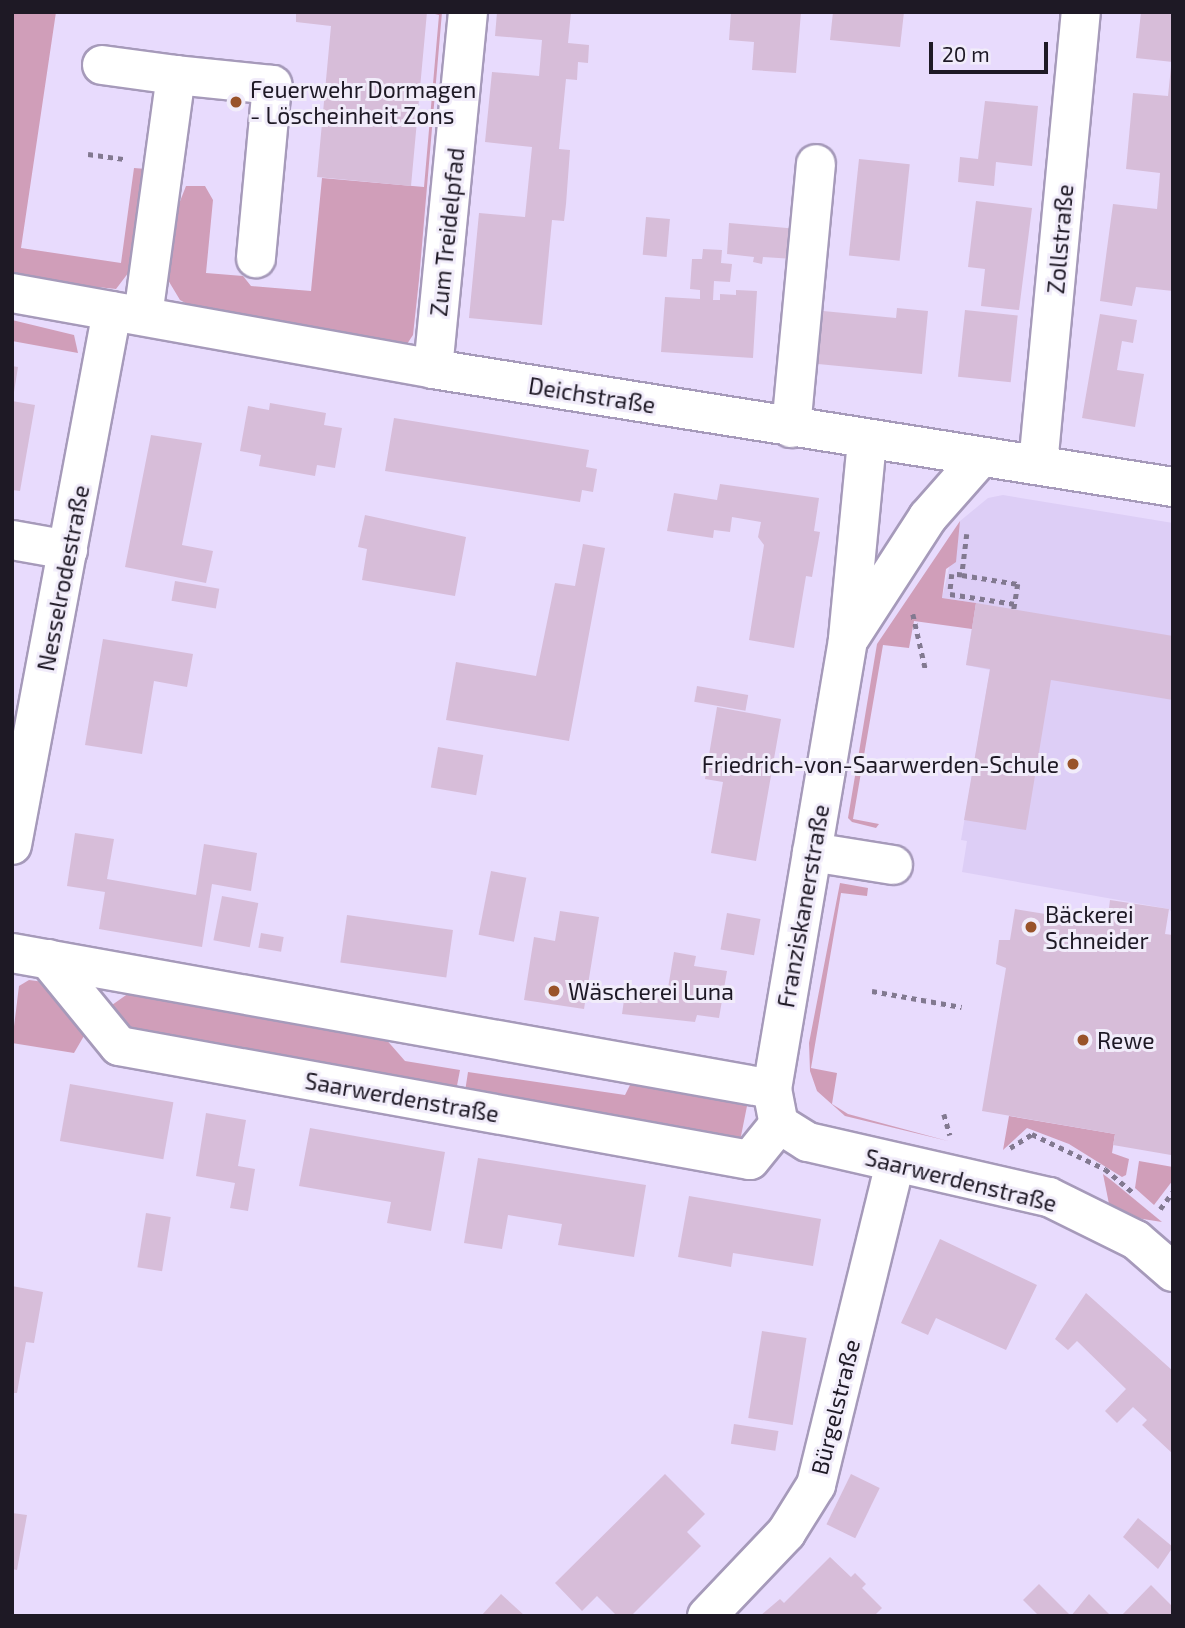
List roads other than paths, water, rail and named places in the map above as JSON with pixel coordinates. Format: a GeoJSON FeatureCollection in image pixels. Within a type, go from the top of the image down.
{"type":"FeatureCollection","features":[{"type":"Feature","properties":{"kind":"street","name":"Zum Treidelpfad"},"geometry":{"type":"LineString","coordinates":[[433,369],[468,12]]}},
{"type":"Feature","properties":{"kind":"street","name":"Zollstraße"},"geometry":{"type":"LineString","coordinates":[[1038,465],[1081,12]]}},
{"type":"Feature","properties":{"kind":"street"},"geometry":{"type":"LineString","coordinates":[[102,65],[272,85],[256,258]]}},
{"type":"Feature","properties":{"kind":"street","name":"Nesselrodestraße"},"geometry":{"type":"LineString","coordinates":[[12,845],[68,551],[127,313],[176,75]]}},
{"type":"Feature","properties":{"kind":"street"},"geometry":{"type":"LineString","coordinates":[[791,428],[816,163]]}},
{"type":"Feature","properties":{"kind":"street","name":"Deichstraße"},"geometry":{"type":"LineString","coordinates":[[12,293],[433,369],[867,441],[1173,487]]}},
{"type":"Feature","properties":{"kind":"street","name":"Franziskanerstraße"},"geometry":{"type":"LineString","coordinates":[[776,1106],[812,852],[848,640],[867,441]]}},
{"type":"Feature","properties":{"kind":"street","name":"Franziskanerstraße"},"geometry":{"type":"LineString","coordinates":[[848,640],[949,492],[980,458]]}},
{"type":"Feature","properties":{"kind":"street"},"geometry":{"type":"LineString","coordinates":[[12,540],[68,551]]}},
{"type":"Feature","properties":{"kind":"street"},"geometry":{"type":"LineString","coordinates":[[812,852],[893,865]]}},
{"type":"Feature","properties":{"kind":"street","name":"Saarwerdenstraße"},"geometry":{"type":"LineString","coordinates":[[30,956],[119,1046],[750,1160],[776,1106]]}},
{"type":"Feature","properties":{"kind":"street","name":"Saarwerdenstraße"},"geometry":{"type":"LineString","coordinates":[[30,956],[776,1106],[808,1142],[1049,1197],[1136,1240],[1173,1272]]}},
{"type":"Feature","properties":{"kind":"street","name":"Bürgelstraße"},"geometry":{"type":"LineString","coordinates":[[707,1616],[786,1532],[816,1485],[895,1163]]}},
{"type":"Feature","properties":{"kind":"place","name":"Feuerwehr Dormagen - Löscheinheit Zons"},"geometry":{"type":"Point","coordinates":[236,102]}},
{"type":"Feature","properties":{"kind":"place","name":"Friedrich-von-Saarwerden-Schule"},"geometry":{"type":"Point","coordinates":[1073,764]}},
{"type":"Feature","properties":{"kind":"place","name":"Bäckerei Schneider"},"geometry":{"type":"Point","coordinates":[1031,927]}},
{"type":"Feature","properties":{"kind":"place","name":"Wäscherei Luna"},"geometry":{"type":"Point","coordinates":[554,991]}},
{"type":"Feature","properties":{"kind":"place","name":"Rewe"},"geometry":{"type":"Point","coordinates":[1083,1040]}}]}
